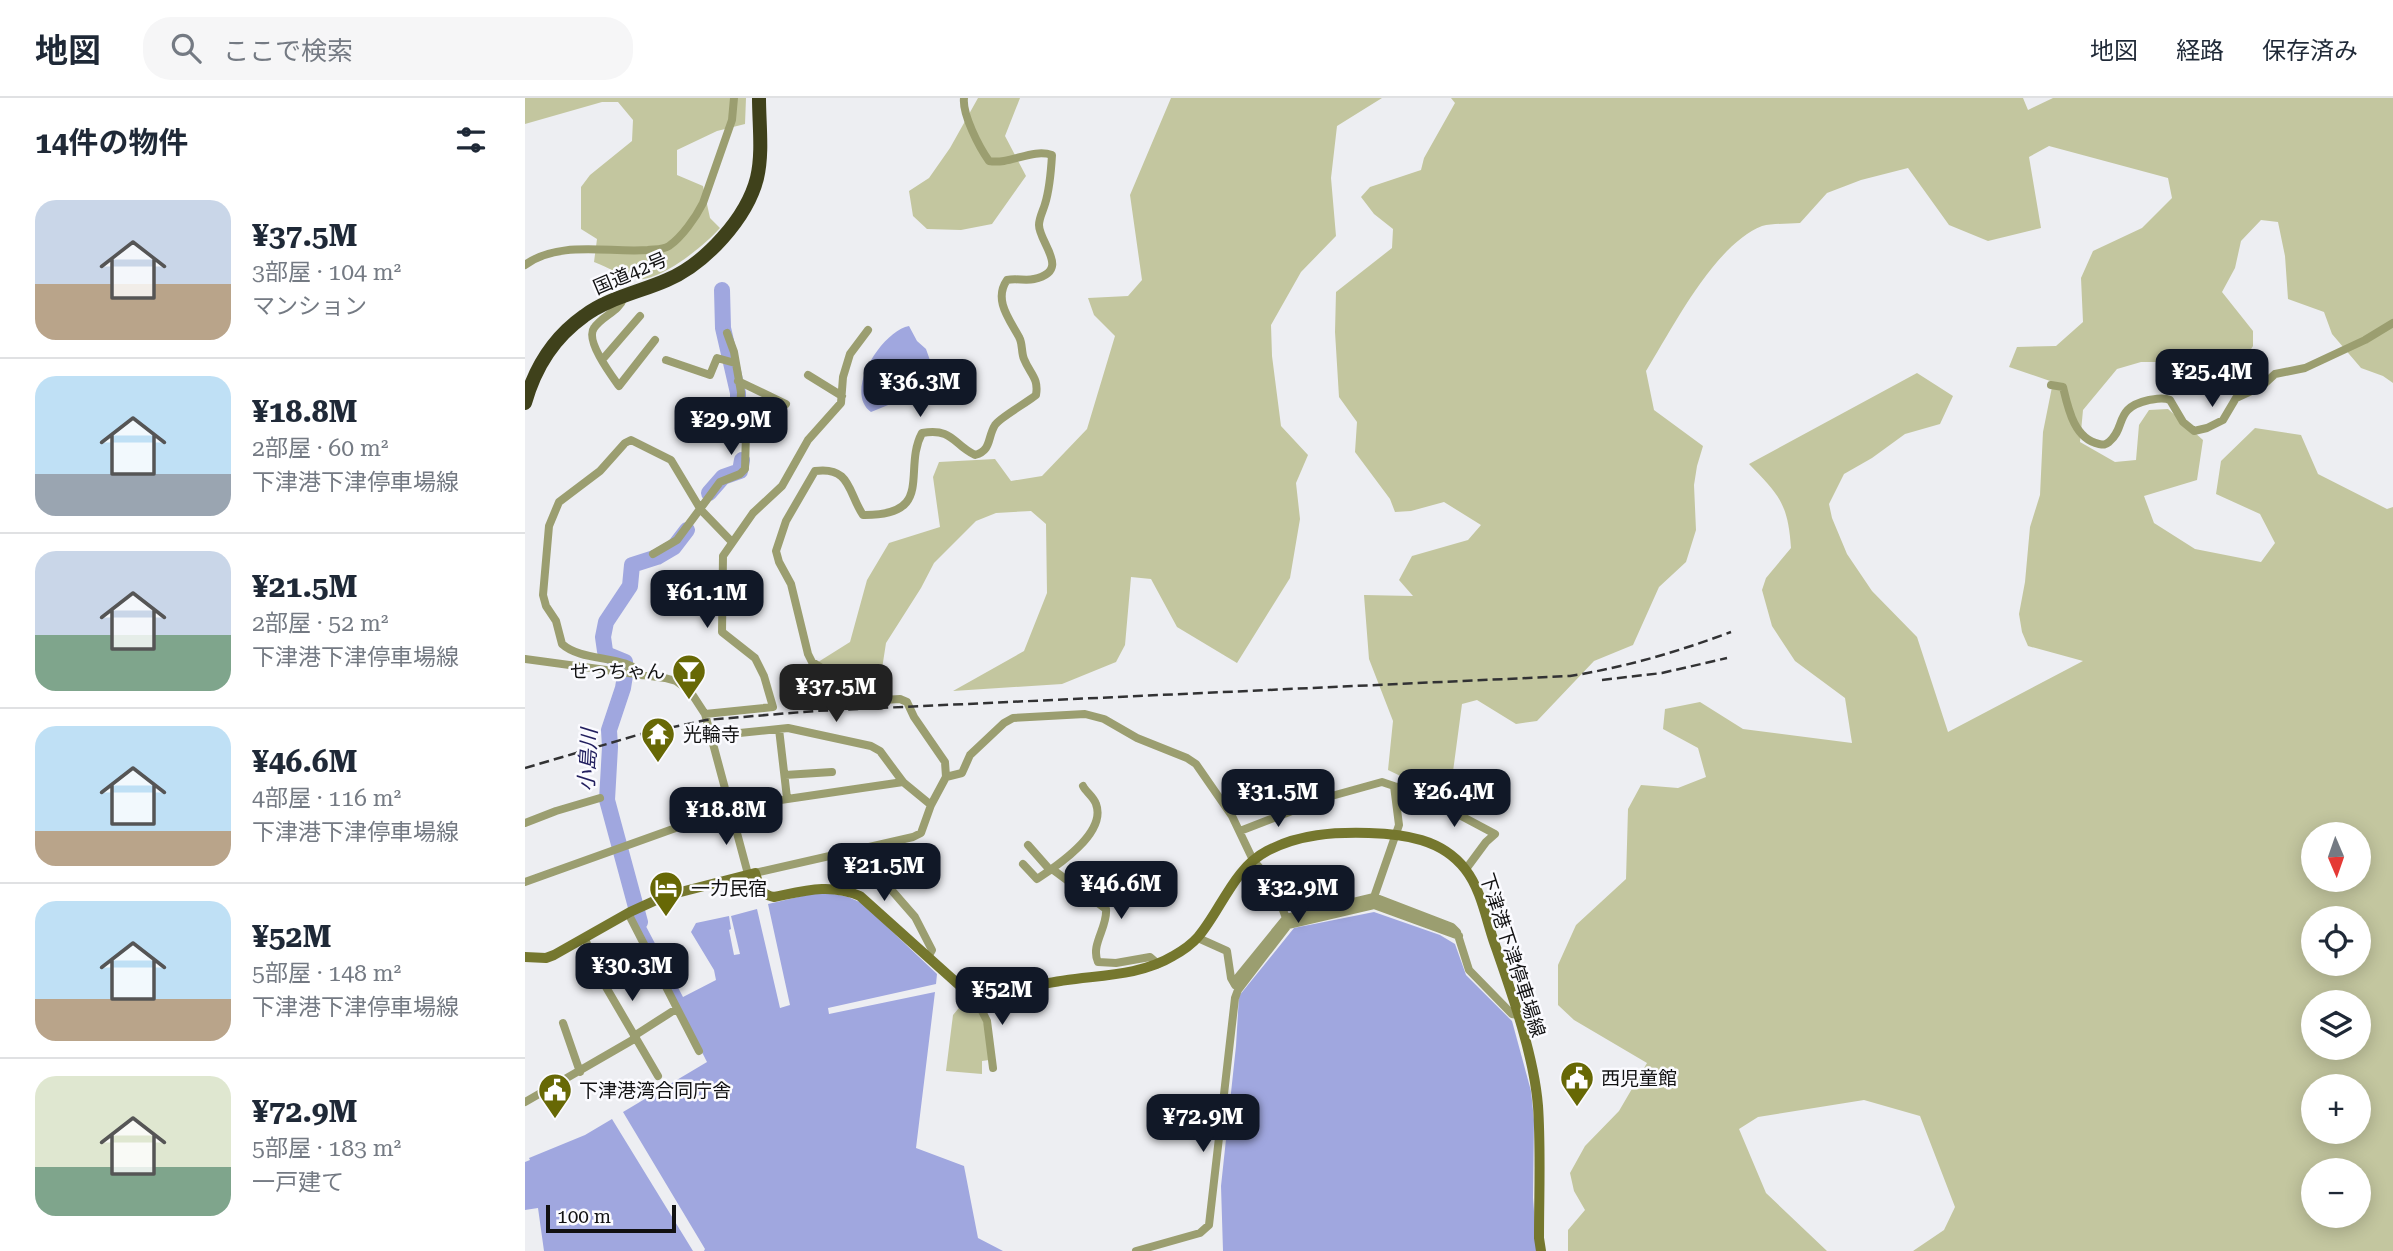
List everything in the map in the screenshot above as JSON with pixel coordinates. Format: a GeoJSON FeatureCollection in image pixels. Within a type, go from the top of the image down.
{"type":"FeatureCollection","features":[{"type":"Feature","properties":{"kind":"highway","name":"国道42号"},"geometry":{"type":"LineString","coordinates":[[525,403],[537,368],[563,334],[594,310],[681,273],[706,253],[739,218],[758,176],[759,98]]}},
{"type":"Feature","properties":{"kind":"main road","name":"下津港下津停車場線"},"geometry":{"type":"LineString","coordinates":[[975,997],[1018,992],[1045,984],[1139,970],[1157,964],[1179,953],[1198,938],[1227,893],[1253,860],[1287,842],[1317,834],[1347,832],[1395,834],[1429,842],[1466,869],[1477,891],[1518,1015],[1538,1105],[1541,1251]]}},
{"type":"Feature","properties":{"kind":"main road"},"geometry":{"type":"LineString","coordinates":[[525,957],[550,957],[632,911],[675,893],[752,874],[760,889],[768,896],[824,887],[843,889],[860,896],[975,997]]}},
{"type":"Feature","properties":{"kind":"street"},"geometry":{"type":"LineString","coordinates":[[525,265],[537,257],[556,251],[636,251],[670,245],[697,215],[703,204],[732,120],[734,98]]}},
{"type":"Feature","properties":{"kind":"street"},"geometry":{"type":"LineString","coordinates":[[525,659],[665,678],[684,686],[696,698],[705,714],[731,812],[752,874],[862,850],[921,833],[931,805],[946,777],[945,762],[914,717],[907,702],[900,699],[846,702],[840,699],[831,674],[812,662],[808,654],[791,584],[776,551],[786,521],[815,471],[834,472],[845,478],[863,515],[901,507],[909,500],[914,488],[918,441],[922,433],[932,431],[952,436],[975,455],[983,452],[989,445],[994,425],[999,420],[1036,395],[1038,385],[1023,357],[1021,339],[1011,326],[1003,308],[1002,288],[1007,280],[1032,280],[1044,276],[1053,263],[1039,225],[1050,181],[1052,155],[1045,153],[1004,161],[989,161],[963,106],[964,98]]}},
{"type":"Feature","properties":{"kind":"street"},"geometry":{"type":"LineString","coordinates":[[624,297],[620,306],[594,326],[592,332],[592,340],[619,386],[655,340]]}},
{"type":"Feature","properties":{"kind":"street"},"geometry":{"type":"LineString","coordinates":[[602,360],[640,316]]}},
{"type":"Feature","properties":{"kind":"street"},"geometry":{"type":"LineString","coordinates":[[2051,386],[2063,387],[2069,413],[2079,431],[2096,443],[2105,444],[2111,441],[2127,410],[2136,404],[2157,399],[2170,400],[2183,422],[2194,431],[2223,420],[2236,398],[2262,386],[2275,374],[2305,368],[2365,340],[2393,323]]}},
{"type":"Feature","properties":{"kind":"street"},"geometry":{"type":"LineString","coordinates":[[705,714],[773,707],[764,676],[755,659],[722,632],[722,560],[731,541],[753,513],[782,486],[808,440],[839,407],[843,377],[850,354],[868,330]]}},
{"type":"Feature","properties":{"kind":"street"},"geometry":{"type":"LineString","coordinates":[[653,554],[677,540],[720,482],[740,474],[745,469],[746,432],[740,414],[741,397],[727,334]]}},
{"type":"Feature","properties":{"kind":"street"},"geometry":{"type":"LineString","coordinates":[[666,360],[710,375],[716,358],[735,363]]}},
{"type":"Feature","properties":{"kind":"street"},"geometry":{"type":"LineString","coordinates":[[808,375],[842,396]]}},
{"type":"Feature","properties":{"kind":"street"},"geometry":{"type":"LineString","coordinates":[[738,381],[786,404]]}},
{"type":"Feature","properties":{"kind":"street"},"geometry":{"type":"LineString","coordinates":[[642,675],[634,667],[576,653],[562,644],[556,621],[546,606],[543,595],[547,536],[551,519],[563,498],[600,471],[625,443],[631,440],[671,460],[701,510],[731,541]]}},
{"type":"Feature","properties":{"kind":"street"},"geometry":{"type":"LineString","coordinates":[[946,777],[962,773],[970,755],[1013,718],[1086,714],[1104,719],[1137,738],[1188,758],[1196,764],[1240,831],[1253,860],[1273,883],[1286,918]]}},
{"type":"Feature","properties":{"kind":"street"},"geometry":{"type":"LineString","coordinates":[[710,736],[788,728],[871,746],[880,751],[903,782],[931,805]]}},
{"type":"Feature","properties":{"kind":"street"},"geometry":{"type":"LineString","coordinates":[[779,729],[787,799]]}},
{"type":"Feature","properties":{"kind":"street"},"geometry":{"type":"LineString","coordinates":[[785,775],[832,772]]}},
{"type":"Feature","properties":{"kind":"street"},"geometry":{"type":"LineString","coordinates":[[525,882],[698,820],[787,799],[903,782]]}},
{"type":"Feature","properties":{"kind":"street"},"geometry":{"type":"LineString","coordinates":[[1240,831],[1328,797],[1382,782],[1420,794],[1495,834],[1466,869]]}},
{"type":"Feature","properties":{"kind":"street"},"geometry":{"type":"LineString","coordinates":[[1023,864],[1035,880],[1076,851],[1094,824],[1096,803],[1083,786]]}},
{"type":"Feature","properties":{"kind":"street"},"geometry":{"type":"LineString","coordinates":[[1374,897],[1399,825],[1394,786]]}},
{"type":"Feature","properties":{"kind":"street"},"geometry":{"type":"LineString","coordinates":[[525,823],[600,798]]}},
{"type":"Feature","properties":{"kind":"street"},"geometry":{"type":"LineString","coordinates":[[1028,845],[1051,869],[1106,909],[1106,919],[1096,951],[1098,962],[1116,963],[1150,957],[1157,964]]}},
{"type":"Feature","properties":{"kind":"street"},"geometry":{"type":"LineString","coordinates":[[862,850],[878,875],[915,917],[932,950],[928,957]]}},
{"type":"Feature","properties":{"kind":"street"},"geometry":{"type":"LineString","coordinates":[[1236,986],[1286,918],[1374,897],[1452,927],[1459,936],[1469,970],[1512,1014],[1518,1015]]}},
{"type":"Feature","properties":{"kind":"street"},"geometry":{"type":"LineString","coordinates":[[1236,986],[1288,925],[1374,905],[1459,936]]}},
{"type":"Feature","properties":{"kind":"street"},"geometry":{"type":"LineString","coordinates":[[632,911],[675,1009],[699,1051]]}},
{"type":"Feature","properties":{"kind":"street"},"geometry":{"type":"LineString","coordinates":[[585,938],[596,970],[658,1076]]}},
{"type":"Feature","properties":{"kind":"street"},"geometry":{"type":"LineString","coordinates":[[1136,1251],[1200,1233],[1209,1225],[1236,986],[1227,951],[1198,938]]}},
{"type":"Feature","properties":{"kind":"street"},"geometry":{"type":"LineString","coordinates":[[975,997],[987,1021],[993,1068]]}},
{"type":"Feature","properties":{"kind":"street"},"geometry":{"type":"LineString","coordinates":[[525,1102],[580,1072],[675,1009]]}},
{"type":"Feature","properties":{"kind":"street"},"geometry":{"type":"LineString","coordinates":[[563,1023],[580,1072]]}},
{"type":"Feature","properties":{"kind":"green space"},"geometry":{"type":"Polygon","coordinates":[[[525,98],[746,98],[745,124],[717,131],[677,150],[677,175],[703,186],[710,218],[720,228],[681,261],[646,279],[631,278],[594,262],[597,239],[581,229],[581,187],[590,175],[632,141],[633,120],[618,102],[602,102],[525,124],[525,98]]]}},
{"type":"Feature","properties":{"kind":"green space"},"geometry":{"type":"Polygon","coordinates":[[[978,98],[1020,98],[1005,136],[1026,176],[992,224],[961,230],[927,229],[913,216],[909,191],[929,178],[950,148],[978,98]]]}},
{"type":"Feature","properties":{"kind":"green space"},"geometry":{"type":"Polygon","coordinates":[[[1171,98],[1382,98],[1337,126],[1331,178],[1336,236],[1301,272],[1271,325],[1281,426],[1308,455],[1296,483],[1300,519],[1290,578],[1237,663],[1177,627],[1151,579],[1131,577],[1125,645],[1116,662],[1062,684],[953,691],[1024,651],[1047,593],[1046,524],[1031,511],[996,513],[976,521],[934,563],[886,643],[877,701],[821,698],[807,669],[850,642],[867,580],[889,543],[940,527],[933,477],[939,462],[995,459],[1011,481],[1042,476],[1087,429],[1115,336],[1094,315],[1088,298],[1128,296],[1142,280],[1130,195],[1171,98]]]}},
{"type":"Feature","properties":{"kind":"green space"},"geometry":{"type":"Polygon","coordinates":[[[1451,98],[2023,98],[2028,110],[2053,98],[2393,98],[2393,383],[2361,368],[2332,334],[2324,312],[2288,299],[2285,256],[2278,222],[2261,220],[2241,241],[2235,268],[2222,292],[2253,331],[2253,346],[2243,362],[2141,362],[2117,369],[2083,410],[2080,442],[2115,462],[2136,460],[2139,425],[2149,410],[2168,409],[2203,440],[2197,480],[2144,496],[2154,523],[2195,549],[2261,562],[2275,543],[2260,514],[2216,494],[2221,461],[2255,428],[2301,435],[2318,474],[2387,509],[2393,507],[2393,1251],[1913,1251],[1944,1230],[1955,1207],[1920,1116],[1864,1100],[1758,1117],[1739,1129],[1766,1193],[1827,1251],[1568,1251],[1568,1230],[1585,1210],[1574,1191],[1570,1173],[1585,1146],[1619,1111],[1647,1063],[1574,1020],[1558,1005],[1558,965],[1576,925],[1626,879],[1628,809],[1641,785],[1678,788],[1706,777],[1698,748],[1663,729],[1665,709],[1700,702],[1743,729],[1852,743],[1845,698],[1795,661],[1772,626],[1762,590],[1766,578],[1791,548],[1790,533],[1784,510],[1775,492],[1749,464],[1917,373],[1953,396],[1940,424],[1905,434],[1844,474],[1829,504],[1847,554],[1872,591],[1917,637],[1948,732],[2083,661],[2028,646],[2022,632],[2019,614],[2030,527],[2040,495],[2043,432],[2053,382],[2009,367],[2017,347],[2056,346],[2083,322],[2081,278],[2093,251],[2142,228],[2172,198],[2168,178],[2049,146],[2029,157],[2041,228],[1988,241],[1949,225],[1908,168],[1861,180],[1827,193],[1800,223],[1762,226],[1744,236],[1711,269],[1681,312],[1646,371],[1654,410],[1703,446],[1694,485],[1696,530],[1686,562],[1659,587],[1633,645],[1594,661],[1537,721],[1516,724],[1477,700],[1462,704],[1452,779],[1411,781],[1388,770],[1393,721],[1369,659],[1364,595],[1413,596],[1399,580],[1412,556],[1468,540],[1481,525],[1444,502],[1411,511],[1395,512],[1390,499],[1355,452],[1357,422],[1339,397],[1335,332],[1336,292],[1392,248],[1393,229],[1374,214],[1361,197],[1370,187],[1421,170],[1424,158],[1455,103],[1451,98]]]}},
{"type":"Feature","properties":{"kind":"green space"},"geometry":{"type":"Polygon","coordinates":[[[968,997],[979,1011],[986,1034],[989,1060],[982,1061],[982,1074],[946,1071],[953,1015],[968,997]]]}},
{"type":"Feature","properties":{"kind":"water"},"geometry":{"type":"Polygon","coordinates":[[[909,326],[917,341],[926,349],[935,387],[931,394],[923,399],[893,403],[871,412],[863,403],[861,391],[869,363],[888,339],[898,330],[909,326]]]}},
{"type":"Feature","properties":{"kind":"water"},"geometry":{"type":"Polygon","coordinates":[[[829,893],[862,903],[937,974],[936,984],[828,1008],[829,1014],[935,992],[916,1148],[964,1166],[978,1238],[1003,1251],[704,1251],[623,1112],[707,1062],[632,915],[638,911],[683,997],[716,980],[714,970],[691,932],[696,923],[729,916],[734,955],[740,954],[731,916],[757,909],[780,1008],[790,1005],[768,904],[811,894],[829,893]]]}},
{"type":"Feature","properties":{"kind":"water"},"geometry":{"type":"Polygon","coordinates":[[[1374,912],[1440,935],[1455,944],[1466,975],[1512,1021],[1531,1091],[1537,1251],[1223,1251],[1221,1186],[1239,996],[1294,928],[1374,912]]]}},
{"type":"Feature","properties":{"kind":"water"},"geometry":{"type":"Polygon","coordinates":[[[612,1119],[693,1251],[544,1251],[538,1208],[525,1210],[525,1162],[585,1135],[612,1119]]]}},
{"type":"Feature","properties":{"kind":"waterway","name":"小島川"},"geometry":{"type":"LineString","coordinates":[[722,290],[723,328],[738,393],[738,408]]}},
{"type":"Feature","properties":{"kind":"waterway","name":"小島川"},"geometry":{"type":"LineString","coordinates":[[709,493],[723,477],[740,471],[742,460]]}},
{"type":"Feature","properties":{"kind":"waterway","name":"小島川"},"geometry":{"type":"LineString","coordinates":[[640,922],[607,800],[609,730],[623,688],[626,669],[625,662],[605,651],[603,637],[606,622],[630,586],[632,565],[657,557],[674,547],[687,530]]}},
{"type":"Feature","properties":{"kind":"railway"},"geometry":{"type":"LineString","coordinates":[[525,768],[641,734],[706,720],[815,711],[1570,676],[1651,658],[1731,632]]}},
{"type":"Feature","properties":{"kind":"railway"},"geometry":{"type":"LineString","coordinates":[[1602,680],[1662,673],[1727,658]]}},
{"type":"Feature","properties":{"kind":"place","name":"せっちゃん"},"geometry":{"type":"Point","coordinates":[689,701]}},
{"type":"Feature","properties":{"kind":"place","name":"光輪寺"},"geometry":{"type":"Point","coordinates":[658,764]}},
{"type":"Feature","properties":{"kind":"place","name":"一力民宿"},"geometry":{"type":"Point","coordinates":[666,918]}},
{"type":"Feature","properties":{"kind":"place","name":"西児童館"},"geometry":{"type":"Point","coordinates":[1577,1108]}},
{"type":"Feature","properties":{"kind":"place","name":"下津港湾合同庁舎"},"geometry":{"type":"Point","coordinates":[555,1120]}}]}
